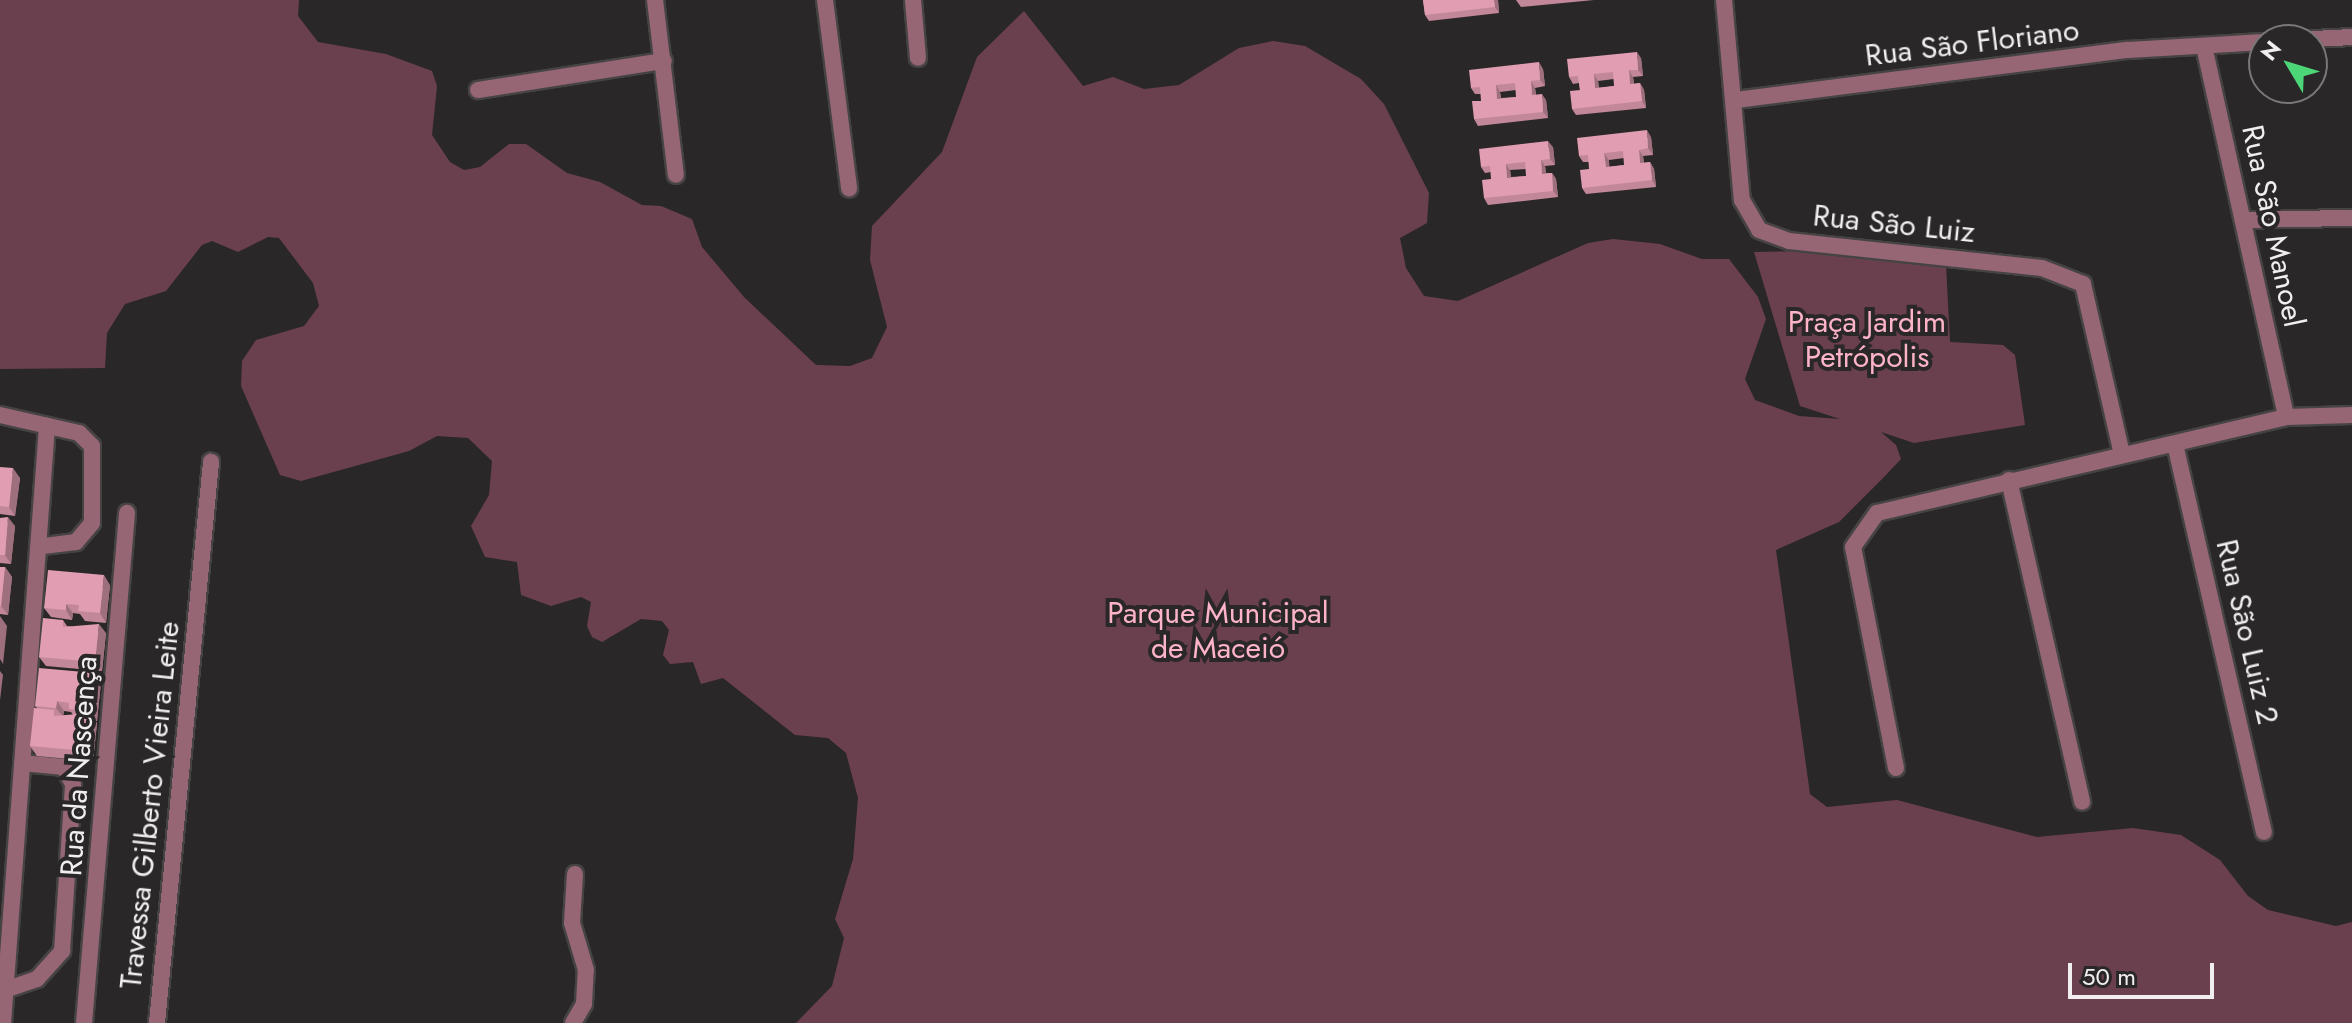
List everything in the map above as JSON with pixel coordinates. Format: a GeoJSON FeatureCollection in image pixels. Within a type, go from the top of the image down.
{"type":"FeatureCollection","features":[{"type":"Feature","properties":{"kind":"street"},"geometry":{"type":"LineString","coordinates":[[655,0],[676,175]]}},
{"type":"Feature","properties":{"kind":"street"},"geometry":{"type":"LineString","coordinates":[[825,0],[849,188]]}},
{"type":"Feature","properties":{"kind":"street"},"geometry":{"type":"LineString","coordinates":[[913,0],[918,58]]}},
{"type":"Feature","properties":{"kind":"street","name":"Rua São Luiz"},"geometry":{"type":"LineString","coordinates":[[1724,0],[1736,100],[1742,200],[1759,230],[1789,241],[2042,268],[2083,284],[2122,454]]}},
{"type":"Feature","properties":{"kind":"street"},"geometry":{"type":"LineString","coordinates":[[2328,38],[2352,37]]}},
{"type":"Feature","properties":{"kind":"street","name":"Rua São Floriano"},"geometry":{"type":"LineString","coordinates":[[1736,100],[2128,50],[2248,43]]}},
{"type":"Feature","properties":{"kind":"street","name":"Rua São Manoel"},"geometry":{"type":"LineString","coordinates":[[2204,46],[2286,417]]}},
{"type":"Feature","properties":{"kind":"street"},"geometry":{"type":"LineString","coordinates":[[478,90],[664,61]]}},
{"type":"Feature","properties":{"kind":"street"},"geometry":{"type":"LineString","coordinates":[[2243,220],[2352,218]]}},
{"type":"Feature","properties":{"kind":"street"},"geometry":{"type":"LineString","coordinates":[[0,415],[79,433],[92,446],[92,523],[76,542],[38,547]]}},
{"type":"Feature","properties":{"kind":"street"},"geometry":{"type":"LineString","coordinates":[[1896,768],[1853,547],[1855,537],[1877,513],[1895,506],[2286,417],[2352,415]]}},
{"type":"Feature","properties":{"kind":"street"},"geometry":{"type":"LineString","coordinates":[[3,1023],[47,426]]}},
{"type":"Feature","properties":{"kind":"street","name":"Rua São Luiz 2"},"geometry":{"type":"LineString","coordinates":[[2175,444],[2264,832]]}},
{"type":"Feature","properties":{"kind":"street","name":"Travessa Gilberto Vieira Leite"},"geometry":{"type":"LineString","coordinates":[[157,1023],[211,462]]}},
{"type":"Feature","properties":{"kind":"street"},"geometry":{"type":"LineString","coordinates":[[2009,480],[2082,802]]}},
{"type":"Feature","properties":{"kind":"street","name":"Rua da Nascença"},"geometry":{"type":"LineString","coordinates":[[84,1023],[127,513]]}},
{"type":"Feature","properties":{"kind":"street"},"geometry":{"type":"LineString","coordinates":[[5,990],[37,979],[62,951],[73,784],[64,767],[22,763]]}},
{"type":"Feature","properties":{"kind":"street"},"geometry":{"type":"LineString","coordinates":[[575,874],[572,923],[586,970],[584,1004],[575,1022]]}},
{"type":"Feature","properties":{"kind":"green space","name":"Parque Municipal de Maceió"},"geometry":{"type":"Polygon","coordinates":[[[0,0],[299,0],[298,16],[318,42],[386,54],[432,71],[437,86],[432,135],[450,162],[464,170],[480,167],[509,144],[526,144],[567,173],[600,182],[642,205],[661,206],[692,219],[702,247],[744,297],[816,365],[850,366],[872,358],[887,327],[870,260],[872,226],[942,152],[977,57],[1024,11],[1083,86],[1113,77],[1144,89],[1179,85],[1239,48],[1273,41],[1305,46],[1361,79],[1384,104],[1429,193],[1427,223],[1400,238],[1406,268],[1424,296],[1458,301],[1588,243],[1613,239],[1660,244],[1702,259],[1729,259],[1758,297],[1766,319],[1745,379],[1755,400],[1799,416],[1840,419],[1800,406],[1754,252],[1807,251],[1946,264],[1950,342],[2003,345],[2015,355],[2025,425],[1914,443],[1881,432],[1896,445],[1901,459],[1839,522],[1776,550],[1810,794],[1827,807],[1897,800],[2037,837],[2133,828],[2181,835],[2220,860],[2248,896],[2268,910],[2336,926],[2352,922],[2352,1023],[796,1023],[832,986],[844,938],[835,919],[853,859],[858,798],[846,753],[828,738],[795,735],[723,678],[701,684],[693,662],[670,664],[663,655],[669,630],[662,621],[641,619],[602,642],[592,637],[587,626],[591,602],[581,597],[551,606],[521,595],[517,562],[485,557],[471,526],[489,495],[492,461],[468,438],[437,436],[409,451],[301,481],[280,475],[241,386],[242,361],[256,340],[304,326],[319,306],[313,283],[279,238],[268,237],[238,252],[212,241],[202,245],[166,291],[125,304],[107,333],[105,368],[0,369],[0,0]]]}},
{"type":"Feature","properties":{"kind":"building"},"geometry":{"type":"Polygon","coordinates":[[[1423,0],[1494,0],[1495,7],[1425,15],[1423,0]]]}},
{"type":"Feature","properties":{"kind":"building"},"geometry":{"type":"Polygon","coordinates":[[[1637,52],[1638,70],[1629,70],[1630,84],[1640,83],[1642,101],[1572,109],[1570,91],[1580,90],[1578,76],[1569,77],[1567,59],[1637,52]],[[1613,72],[1594,74],[1595,88],[1614,86],[1613,72]]]}},
{"type":"Feature","properties":{"kind":"building"},"geometry":{"type":"Polygon","coordinates":[[[1539,62],[1540,80],[1531,81],[1532,95],[1542,94],[1543,112],[1474,119],[1472,101],[1481,101],[1480,87],[1471,88],[1469,70],[1539,62]],[[1515,83],[1496,85],[1497,99],[1516,97],[1515,83]]]}},
{"type":"Feature","properties":{"kind":"building"},"geometry":{"type":"Polygon","coordinates":[[[1647,130],[1648,148],[1639,150],[1640,163],[1650,162],[1652,180],[1582,188],[1580,170],[1589,169],[1588,155],[1579,156],[1577,138],[1647,130]],[[1623,151],[1604,153],[1606,167],[1624,165],[1623,151]]]}},
{"type":"Feature","properties":{"kind":"building"},"geometry":{"type":"Polygon","coordinates":[[[1548,141],[1550,159],[1541,160],[1542,174],[1552,173],[1553,191],[1484,198],[1482,180],[1491,179],[1490,166],[1481,167],[1479,149],[1548,141]],[[1525,162],[1506,164],[1507,178],[1526,176],[1525,162]]]}},
{"type":"Feature","properties":{"kind":"building"},"geometry":{"type":"Polygon","coordinates":[[[0,467],[13,468],[9,507],[0,506],[0,467]]]}},
{"type":"Feature","properties":{"kind":"building"},"geometry":{"type":"Polygon","coordinates":[[[8,517],[5,555],[0,555],[0,518],[8,517]]]}},
{"type":"Feature","properties":{"kind":"building"},"geometry":{"type":"Polygon","coordinates":[[[0,567],[5,567],[1,606],[0,606],[0,567]]]}},
{"type":"Feature","properties":{"kind":"building"},"geometry":{"type":"Polygon","coordinates":[[[48,570],[104,575],[100,613],[78,611],[79,605],[66,604],[66,610],[44,608],[48,570]]]}},
{"type":"Feature","properties":{"kind":"building"},"geometry":{"type":"Polygon","coordinates":[[[43,618],[63,620],[63,627],[99,624],[95,662],[39,657],[43,618]]]}},
{"type":"Feature","properties":{"kind":"building"},"geometry":{"type":"Polygon","coordinates":[[[39,668],[95,673],[90,711],[69,709],[69,703],[57,701],[56,708],[35,706],[39,668]]]}},
{"type":"Feature","properties":{"kind":"building"},"geometry":{"type":"Polygon","coordinates":[[[34,708],[54,710],[54,716],[90,713],[86,751],[30,746],[34,708]]]}},
{"type":"Feature","properties":{"kind":"park label","name":"Praça Jardim Petrópolis"},"geometry":{"type":"Point","coordinates":[1867,339]}}]}
